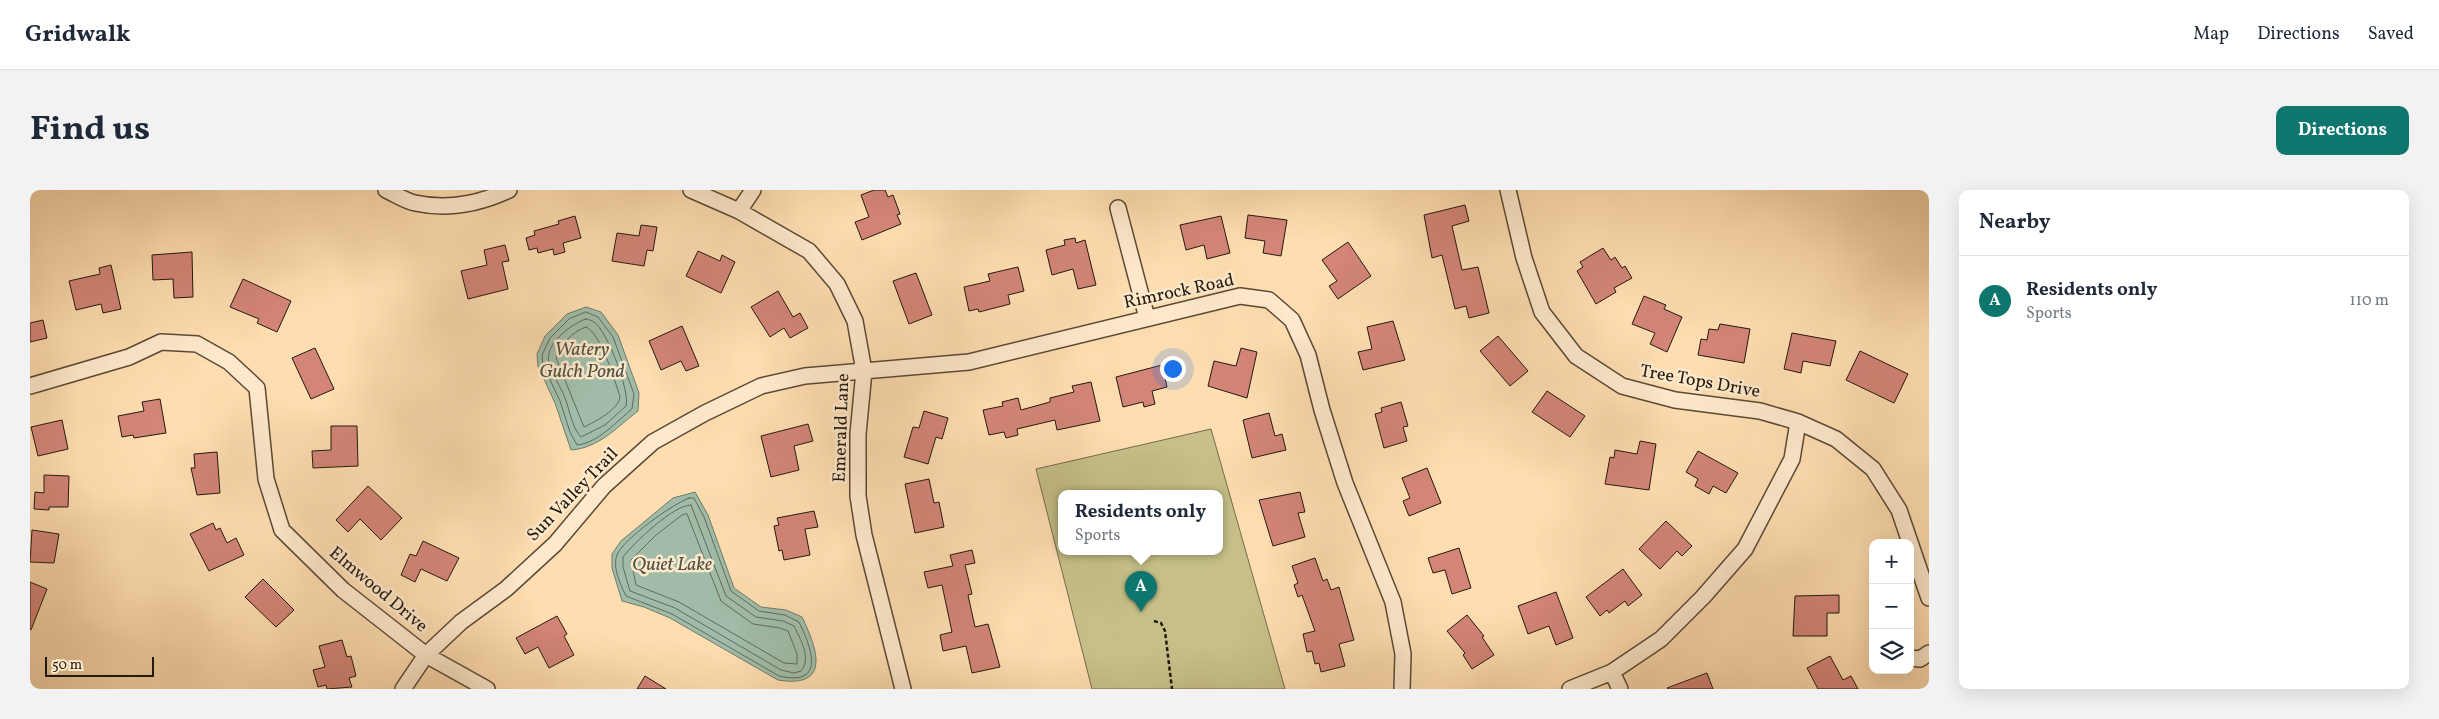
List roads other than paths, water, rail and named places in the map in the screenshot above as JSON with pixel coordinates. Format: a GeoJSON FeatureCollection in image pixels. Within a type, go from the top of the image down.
{"type":"FeatureCollection","features":[{"type":"Feature","properties":{"kind":"street"},"geometry":{"type":"LineString","coordinates":[[386,190],[414,203],[455,207],[496,196],[509,190]]}},
{"type":"Feature","properties":{"kind":"street","name":"Emerald Lane"},"geometry":{"type":"LineString","coordinates":[[691,190],[740,211],[809,251],[837,284],[855,321],[864,371],[858,434],[858,496],[864,535],[903,689]]}},
{"type":"Feature","properties":{"kind":"street"},"geometry":{"type":"LineString","coordinates":[[740,211],[753,190]]}},
{"type":"Feature","properties":{"kind":"street","name":"Tree Tops Drive"},"geometry":{"type":"LineString","coordinates":[[1508,190],[1524,258],[1542,312],[1576,356],[1622,386],[1675,400],[1760,412],[1798,422],[1836,439],[1873,469],[1899,510],[1907,539]]}},
{"type":"Feature","properties":{"kind":"street"},"geometry":{"type":"LineString","coordinates":[[1118,208],[1147,318]]}},
{"type":"Feature","properties":{"kind":"street","name":"Rimrock Road"},"geometry":{"type":"LineString","coordinates":[[864,371],[969,362],[1240,296],[1269,300],[1292,320],[1308,355],[1345,483],[1393,602],[1403,654],[1402,689]]}},
{"type":"Feature","properties":{"kind":"street","name":"Elmwood Drive"},"geometry":{"type":"LineString","coordinates":[[30,386],[129,357],[161,342],[197,344],[230,362],[257,388],[266,479],[282,530],[343,590],[426,654],[486,689]]}},
{"type":"Feature","properties":{"kind":"street","name":"Sun Valley Trail"},"geometry":{"type":"LineString","coordinates":[[403,689],[426,654],[461,622],[506,590],[541,557],[604,486],[653,442],[705,413],[761,386],[805,376],[864,371]]}},
{"type":"Feature","properties":{"kind":"street"},"geometry":{"type":"LineString","coordinates":[[1570,689],[1612,672],[1662,639],[1703,597],[1745,549],[1792,459],[1798,422]]}},
{"type":"Feature","properties":{"kind":"street","name":"Tree Tops Drive"},"geometry":{"type":"LineString","coordinates":[[1914,564],[1929,598]]}},
{"type":"Feature","properties":{"kind":"street"},"geometry":{"type":"LineString","coordinates":[[1914,658],[1920,659],[1929,653]]}},
{"type":"Feature","properties":{"kind":"street"},"geometry":{"type":"LineString","coordinates":[[1612,672],[1620,689]]}},
{"type":"Feature","properties":{"kind":"water","name":"Watery Gulch Pond"},"geometry":{"type":"Polygon","coordinates":[[[586,307],[601,312],[618,335],[639,393],[638,411],[599,441],[571,450],[555,403],[538,366],[537,354],[545,336],[567,314],[586,307]]]}},
{"type":"Feature","properties":{"kind":"water","name":"Quiet Lake"},"geometry":{"type":"Polygon","coordinates":[[[695,492],[708,515],[734,588],[761,607],[786,610],[802,617],[812,641],[816,663],[813,672],[807,678],[795,681],[778,680],[670,618],[644,607],[622,601],[612,568],[612,554],[621,541],[673,498],[695,492]]]}},
{"type":"Feature","properties":{"kind":"place","name":"Residents only"},"geometry":{"type":"Point","coordinates":[1141,612]}}]}
